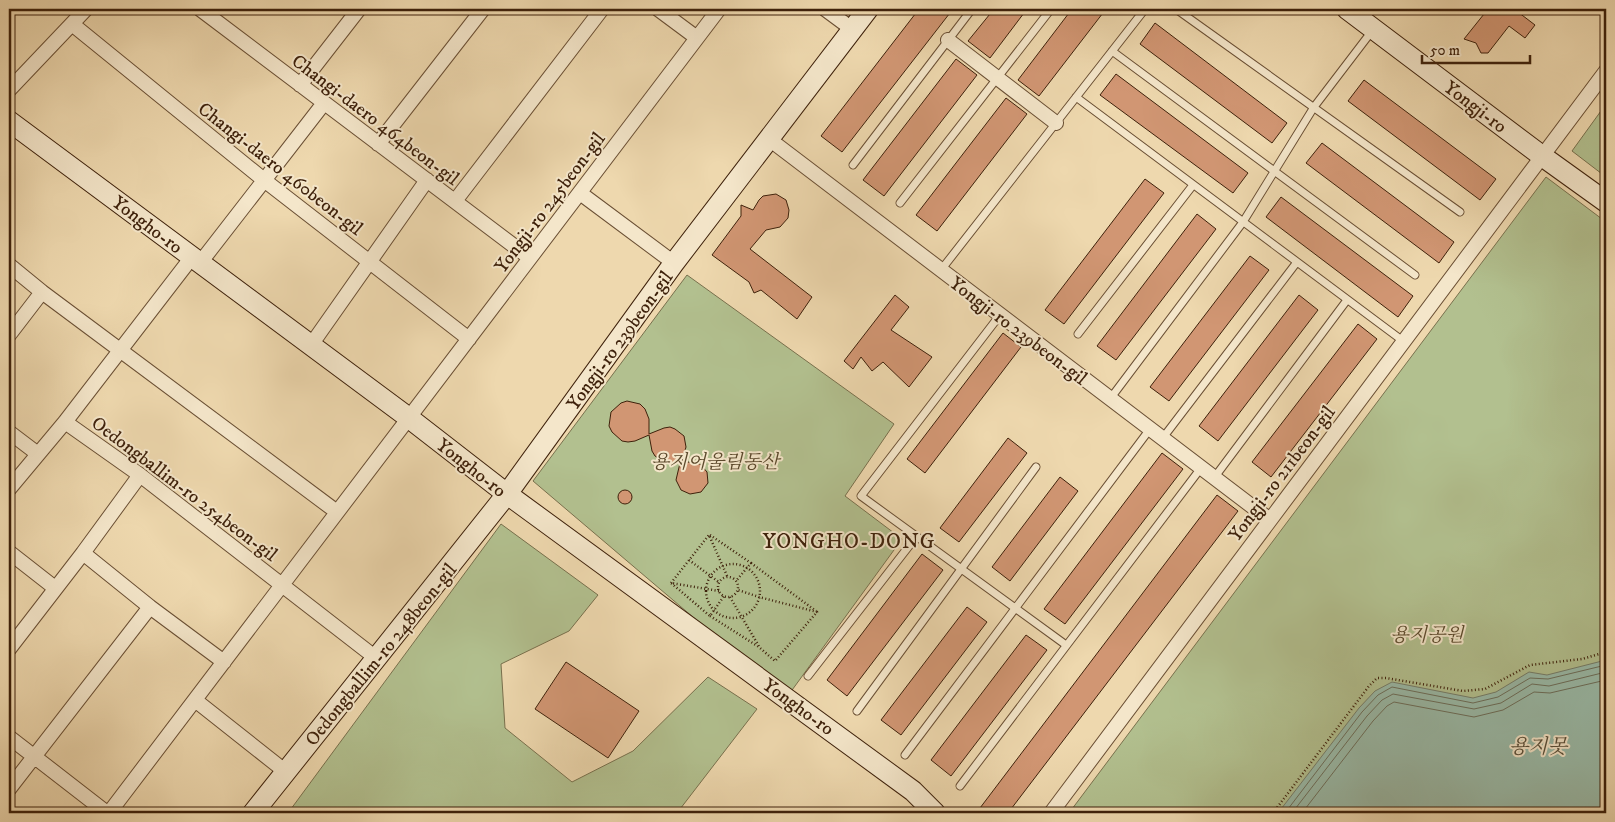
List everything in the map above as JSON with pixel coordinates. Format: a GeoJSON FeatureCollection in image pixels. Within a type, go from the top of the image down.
{"type":"FeatureCollection","features":[{"type":"Feature","properties":{"kind":"street"},"geometry":{"type":"LineString","coordinates":[[9,90],[86,9]]}},
{"type":"Feature","properties":{"kind":"street","name":"Changi-daero 464beon-gil"},"geometry":{"type":"LineString","coordinates":[[200,9],[530,258]]}},
{"type":"Feature","properties":{"kind":"street"},"geometry":{"type":"LineString","coordinates":[[213,19],[222,9]]}},
{"type":"Feature","properties":{"kind":"street"},"geometry":{"type":"LineString","coordinates":[[300,85],[359,9]]}},
{"type":"Feature","properties":{"kind":"street"},"geometry":{"type":"LineString","coordinates":[[378,144],[483,9]]}},
{"type":"Feature","properties":{"kind":"street"},"geometry":{"type":"LineString","coordinates":[[455,201],[602,9]]}},
{"type":"Feature","properties":{"kind":"street"},"geometry":{"type":"LineString","coordinates":[[658,9],[697,38]]}},
{"type":"Feature","properties":{"kind":"street","name":"Yongji-ro 245beon-gil"},"geometry":{"type":"LineString","coordinates":[[409,418],[719,9]]}},
{"type":"Feature","properties":{"kind":"street"},"geometry":{"type":"LineString","coordinates":[[825,9],[852,30]]}},
{"type":"Feature","properties":{"kind":"street","name":"Yongji-ro 239beon-gil"},"geometry":{"type":"LineString","coordinates":[[507,494],[674,263],[868,9]]}},
{"type":"Feature","properties":{"kind":"street","name":"Yongji-ro"},"geometry":{"type":"LineString","coordinates":[[1347,9],[1606,202]]}},
{"type":"Feature","properties":{"kind":"street","name":"Changi-daero 460beon-gil"},"geometry":{"type":"LineString","coordinates":[[72,24],[264,180],[469,339]]}},
{"type":"Feature","properties":{"kind":"street"},"geometry":{"type":"LineString","coordinates":[[948,40],[1056,124]]}},
{"type":"Feature","properties":{"kind":"street","name":"Yongji-ro 211beon-gil"},"geometry":{"type":"LineString","coordinates":[[1052,813],[1606,71]]}},
{"type":"Feature","properties":{"kind":"street"},"geometry":{"type":"LineString","coordinates":[[9,489],[65,422],[120,350],[264,180],[324,103]]}},
{"type":"Feature","properties":{"kind":"street","name":"Yongho-ro"},"geometry":{"type":"LineString","coordinates":[[9,121],[409,418],[507,494],[898,779],[935,813]]}},
{"type":"Feature","properties":{"kind":"street","name":"Yongji-ro 239beon-gil"},"geometry":{"type":"LineString","coordinates":[[769,139],[1270,520]]}},
{"type":"Feature","properties":{"kind":"street"},"geometry":{"type":"LineString","coordinates":[[311,345],[427,180]]}},
{"type":"Feature","properties":{"kind":"street"},"geometry":{"type":"LineString","coordinates":[[580,193],[674,263]]}},
{"type":"Feature","properties":{"kind":"street"},"geometry":{"type":"LineString","coordinates":[[9,265],[42,292],[337,512]]}},
{"type":"Feature","properties":{"kind":"street"},"geometry":{"type":"LineString","coordinates":[[9,335],[42,292]]}},
{"type":"Feature","properties":{"kind":"street","name":"Oedongballim-ro 254beon-gil"},"geometry":{"type":"LineString","coordinates":[[108,813],[409,418]]}},
{"type":"Feature","properties":{"kind":"street","name":"Oedongballim-ro 254beon-gil"},"geometry":{"type":"LineString","coordinates":[[65,422],[140,475],[282,585]]}},
{"type":"Feature","properties":{"kind":"street"},"geometry":{"type":"LineString","coordinates":[[9,432],[38,454]]}},
{"type":"Feature","properties":{"kind":"street"},"geometry":{"type":"LineString","coordinates":[[9,649],[140,475]]}},
{"type":"Feature","properties":{"kind":"street","name":"Oedongballim-ro 248beon-gil"},"geometry":{"type":"LineString","coordinates":[[253,813],[507,494]]}},
{"type":"Feature","properties":{"kind":"street"},"geometry":{"type":"LineString","coordinates":[[9,552],[55,588]]}},
{"type":"Feature","properties":{"kind":"street"},"geometry":{"type":"LineString","coordinates":[[83,553],[150,607],[224,662]]}},
{"type":"Feature","properties":{"kind":"street"},"geometry":{"type":"LineString","coordinates":[[282,585],[376,658]]}},
{"type":"Feature","properties":{"kind":"street"},"geometry":{"type":"LineString","coordinates":[[9,789],[150,607]]}},
{"type":"Feature","properties":{"kind":"street"},"geometry":{"type":"LineString","coordinates":[[195,700],[286,772]]}},
{"type":"Feature","properties":{"kind":"street"},"geometry":{"type":"LineString","coordinates":[[9,737],[108,813]]}},
{"type":"Feature","properties":{"kind":"lane"},"geometry":{"type":"LineString","coordinates":[[853,165],[972,9]]}},
{"type":"Feature","properties":{"kind":"lane"},"geometry":{"type":"LineString","coordinates":[[900,203],[1051,9]]}},
{"type":"Feature","properties":{"kind":"lane"},"geometry":{"type":"LineString","coordinates":[[941,270],[1145,9]]}},
{"type":"Feature","properties":{"kind":"lane"},"geometry":{"type":"LineString","coordinates":[[1176,9],[1460,212]]}},
{"type":"Feature","properties":{"kind":"lane"},"geometry":{"type":"LineString","coordinates":[[1110,399],[1242,222],[1314,107],[1374,28]]}},
{"type":"Feature","properties":{"kind":"lane"},"geometry":{"type":"LineString","coordinates":[[1112,51],[1415,275]]}},
{"type":"Feature","properties":{"kind":"lane"},"geometry":{"type":"LineString","coordinates":[[1076,97],[1403,341]]}},
{"type":"Feature","properties":{"kind":"lane"},"geometry":{"type":"LineString","coordinates":[[1078,334],[1193,185]]}},
{"type":"Feature","properties":{"kind":"lane"},"geometry":{"type":"LineString","coordinates":[[1162,439],[1297,262]]}},
{"type":"Feature","properties":{"kind":"lane"},"geometry":{"type":"LineString","coordinates":[[1214,478],[1347,300]]}},
{"type":"Feature","properties":{"kind":"lane"},"geometry":{"type":"LineString","coordinates":[[1000,315],[861,496],[1016,607],[1066,646]]}},
{"type":"Feature","properties":{"kind":"lane"},"geometry":{"type":"LineString","coordinates":[[904,755],[1150,429]]}},
{"type":"Feature","properties":{"kind":"lane"},"geometry":{"type":"LineString","coordinates":[[857,711],[1036,467]]}},
{"type":"Feature","properties":{"kind":"lane"},"geometry":{"type":"LineString","coordinates":[[960,786],[1201,468]]}},
{"type":"Feature","properties":{"kind":"lane"},"geometry":{"type":"LineString","coordinates":[[808,676],[916,537]]}},
{"type":"Feature","properties":{"kind":"path"},"geometry":{"type":"LineString","coordinates":[[1606,359],[1603,364],[1606,376]]}},
{"type":"Feature","properties":{"kind":"path"},"geometry":{"type":"LineString","coordinates":[[671,583],[709,535]]}},
{"type":"Feature","properties":{"kind":"path"},"geometry":{"type":"LineString","coordinates":[[709,535],[751,563],[817,612]]}},
{"type":"Feature","properties":{"kind":"path"},"geometry":{"type":"LineString","coordinates":[[709,535],[728,578],[736,581]]}},
{"type":"Feature","properties":{"kind":"path"},"geometry":{"type":"LineString","coordinates":[[689,560],[720,583]]}},
{"type":"Feature","properties":{"kind":"path"},"geometry":{"type":"LineString","coordinates":[[738,590],[736,581],[751,563]]}},
{"type":"Feature","properties":{"kind":"path"},"geometry":{"type":"LineString","coordinates":[[738,564],[746,567],[758,580],[760,588],[756,606],[742,617],[726,617],[713,609],[706,596],[706,588],[711,576],[723,566],[738,564]]}},
{"type":"Feature","properties":{"kind":"path"},"geometry":{"type":"LineString","coordinates":[[720,583],[728,578]]}},
{"type":"Feature","properties":{"kind":"path"},"geometry":{"type":"LineString","coordinates":[[671,583],[720,591]]}},
{"type":"Feature","properties":{"kind":"path"},"geometry":{"type":"LineString","coordinates":[[671,583],[710,616],[760,648],[775,660],[817,612]]}},
{"type":"Feature","properties":{"kind":"path"},"geometry":{"type":"LineString","coordinates":[[720,583],[720,591],[724,596],[730,597],[738,590]]}},
{"type":"Feature","properties":{"kind":"path"},"geometry":{"type":"LineString","coordinates":[[738,590],[817,612]]}},
{"type":"Feature","properties":{"kind":"path"},"geometry":{"type":"LineString","coordinates":[[710,616],[713,609],[724,596]]}},
{"type":"Feature","properties":{"kind":"path"},"geometry":{"type":"LineString","coordinates":[[730,597],[760,648]]}},
{"type":"Feature","properties":{"kind":"path"},"geometry":{"type":"LineString","coordinates":[[1273,813],[1377,678],[1463,691],[1485,689],[1530,665],[1582,659],[1606,652]]}},
{"type":"Feature","properties":{"kind":"green space"},"geometry":{"type":"Polygon","coordinates":[[[1606,104],[1606,177],[1572,151],[1606,104]]]}},
{"type":"Feature","properties":{"kind":"green space","name":"용지공원"},"geometry":{"type":"Polygon","coordinates":[[[1546,177],[1606,222],[1606,813],[1069,813],[1546,177]]]}},
{"type":"Feature","properties":{"kind":"green space","name":"용지어울림동산"},"geometry":{"type":"Polygon","coordinates":[[[687,275],[894,424],[845,496],[902,539],[787,697],[533,481],[687,275]]]}},
{"type":"Feature","properties":{"kind":"green space"},"geometry":{"type":"Polygon","coordinates":[[[501,524],[598,595],[569,631],[501,664],[505,728],[572,782],[633,751],[708,677],[757,709],[677,813],[288,813],[501,524]]]}},
{"type":"Feature","properties":{"kind":"water","name":"용지못"},"geometry":{"type":"Polygon","coordinates":[[[1606,660],[1606,813],[1278,813],[1359,708],[1375,691],[1392,682],[1473,698],[1496,692],[1529,672],[1547,675],[1606,660]]]}},
{"type":"Feature","properties":{"kind":"building"},"geometry":{"type":"Polygon","coordinates":[[[919,9],[953,9],[842,152],[821,136],[919,9]]]}},
{"type":"Feature","properties":{"kind":"building"},"geometry":{"type":"Polygon","coordinates":[[[994,9],[1027,9],[990,58],[968,41],[994,9]]]}},
{"type":"Feature","properties":{"kind":"building"},"geometry":{"type":"Polygon","coordinates":[[[1072,9],[1106,9],[1039,96],[1018,80],[1072,9]]]}},
{"type":"Feature","properties":{"kind":"building"},"geometry":{"type":"Polygon","coordinates":[[[1488,9],[1514,9],[1535,25],[1525,38],[1509,26],[1488,53],[1481,53],[1476,43],[1464,39],[1488,9]]]}},
{"type":"Feature","properties":{"kind":"building"},"geometry":{"type":"Polygon","coordinates":[[[1155,23],[1287,123],[1272,143],[1140,44],[1155,23]]]}},
{"type":"Feature","properties":{"kind":"building"},"geometry":{"type":"Polygon","coordinates":[[[956,59],[977,75],[884,196],[863,180],[956,59]]]}},
{"type":"Feature","properties":{"kind":"building"},"geometry":{"type":"Polygon","coordinates":[[[1116,74],[1248,173],[1233,193],[1100,95],[1116,74]]]}},
{"type":"Feature","properties":{"kind":"building"},"geometry":{"type":"Polygon","coordinates":[[[1364,80],[1496,179],[1480,200],[1348,101],[1364,80]]]}},
{"type":"Feature","properties":{"kind":"building"},"geometry":{"type":"Polygon","coordinates":[[[1006,98],[1027,114],[937,231],[916,215],[1006,98]]]}},
{"type":"Feature","properties":{"kind":"building"},"geometry":{"type":"Polygon","coordinates":[[[1322,143],[1454,242],[1439,263],[1306,163],[1322,143]]]}},
{"type":"Feature","properties":{"kind":"building"},"geometry":{"type":"Polygon","coordinates":[[[1145,179],[1164,193],[1064,324],[1045,310],[1145,179]]]}},
{"type":"Feature","properties":{"kind":"building"},"geometry":{"type":"Polygon","coordinates":[[[776,194],[786,200],[789,210],[788,218],[780,227],[766,230],[750,249],[812,297],[797,319],[761,290],[754,293],[749,282],[712,255],[741,216],[741,205],[753,210],[763,196],[776,194]]]}},
{"type":"Feature","properties":{"kind":"building"},"geometry":{"type":"Polygon","coordinates":[[[1281,197],[1413,296],[1398,317],[1266,217],[1281,197]]]}},
{"type":"Feature","properties":{"kind":"building"},"geometry":{"type":"Polygon","coordinates":[[[1197,214],[1216,229],[1116,360],[1097,346],[1197,214]]]}},
{"type":"Feature","properties":{"kind":"building"},"geometry":{"type":"Polygon","coordinates":[[[1250,256],[1269,270],[1169,401],[1150,387],[1250,256]]]}},
{"type":"Feature","properties":{"kind":"building"},"geometry":{"type":"Polygon","coordinates":[[[895,295],[909,307],[891,330],[932,357],[909,387],[883,362],[872,371],[861,357],[853,369],[844,361],[895,295]]]}},
{"type":"Feature","properties":{"kind":"building"},"geometry":{"type":"Polygon","coordinates":[[[1299,295],[1318,310],[1218,441],[1199,426],[1299,295]]]}},
{"type":"Feature","properties":{"kind":"building"},"geometry":{"type":"Polygon","coordinates":[[[1358,324],[1377,339],[1271,477],[1252,462],[1358,324]]]}},
{"type":"Feature","properties":{"kind":"building"},"geometry":{"type":"Polygon","coordinates":[[[1003,333],[1021,347],[925,473],[907,459],[1003,333]]]}},
{"type":"Feature","properties":{"kind":"building"},"geometry":{"type":"Polygon","coordinates":[[[627,401],[640,404],[645,409],[649,419],[649,434],[670,427],[684,436],[686,447],[682,461],[700,464],[707,472],[708,483],[701,492],[690,494],[681,490],[676,480],[680,463],[665,462],[655,456],[652,451],[649,435],[628,442],[622,441],[612,432],[609,426],[611,412],[621,403],[627,401]]]}},
{"type":"Feature","properties":{"kind":"building"},"geometry":{"type":"Polygon","coordinates":[[[1008,438],[1027,453],[959,542],[940,528],[1008,438]]]}},
{"type":"Feature","properties":{"kind":"building"},"geometry":{"type":"Polygon","coordinates":[[[1162,453],[1183,469],[1065,624],[1044,609],[1162,453]]]}},
{"type":"Feature","properties":{"kind":"building"},"geometry":{"type":"Polygon","coordinates":[[[1060,477],[1078,491],[1010,581],[992,567],[1060,477]]]}},
{"type":"Feature","properties":{"kind":"building"},"geometry":{"type":"Polygon","coordinates":[[[625,490],[630,492],[632,497],[630,502],[625,504],[620,502],[618,497],[620,492],[625,490]]]}},
{"type":"Feature","properties":{"kind":"building"},"geometry":{"type":"Polygon","coordinates":[[[1217,495],[1238,511],[1008,813],[987,813],[980,808],[1217,495]]]}},
{"type":"Feature","properties":{"kind":"building"},"geometry":{"type":"Polygon","coordinates":[[[922,554],[943,570],[847,696],[827,680],[922,554]]]}},
{"type":"Feature","properties":{"kind":"building"},"geometry":{"type":"Polygon","coordinates":[[[967,607],[987,622],[901,735],[881,720],[967,607]]]}},
{"type":"Feature","properties":{"kind":"building"},"geometry":{"type":"Polygon","coordinates":[[[1026,635],[1047,650],[951,776],[931,760],[1026,635]]]}},
{"type":"Feature","properties":{"kind":"building"},"geometry":{"type":"Polygon","coordinates":[[[566,662],[639,711],[608,758],[535,709],[566,662]]]}},
{"type":"Feature","properties":{"kind":"district","name":"YONGHO-DONG"},"geometry":{"type":"Point","coordinates":[849,541]}}]}
